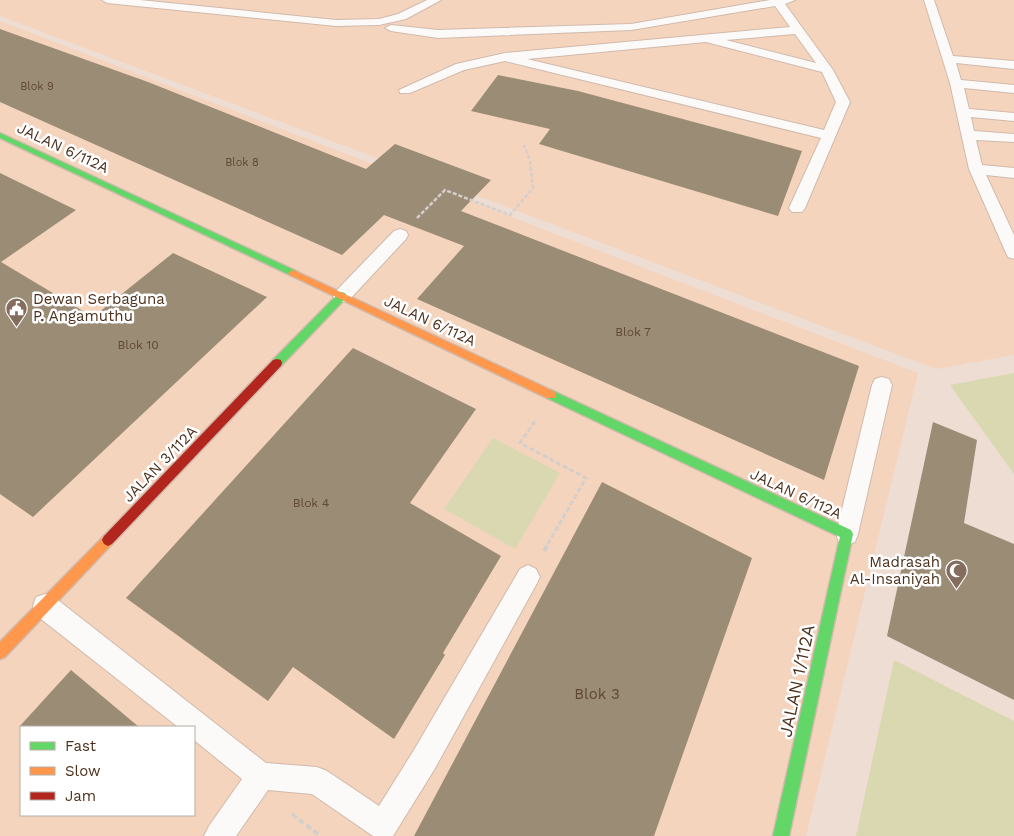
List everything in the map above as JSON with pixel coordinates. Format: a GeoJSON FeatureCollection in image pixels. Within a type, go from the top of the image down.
{"type":"FeatureCollection","features":[{"type":"Feature","properties":{"kind":"street","name":"JALAN 6/112A"},"geometry":{"type":"LineString","coordinates":[[5,137],[846,534]]}},
{"type":"Feature","properties":{"kind":"street","name":"JALAN 3/112A"},"geometry":{"type":"LineString","coordinates":[[0,652],[342,296]]}},
{"type":"Feature","properties":{"kind":"street","name":"JALAN 1/112A"},"geometry":{"type":"LineString","coordinates":[[781,836],[846,534]]}},
{"type":"Feature","properties":{"kind":"lane"},"geometry":{"type":"LineString","coordinates":[[108,0],[336,24],[379,22],[402,17],[436,0]]}},
{"type":"Feature","properties":{"kind":"lane"},"geometry":{"type":"LineString","coordinates":[[391,28],[438,34],[631,27],[790,0]]}},
{"type":"Feature","properties":{"kind":"lane"},"geometry":{"type":"LineString","coordinates":[[929,0],[956,83],[976,169],[1014,253]]}},
{"type":"Feature","properties":{"kind":"lane"},"geometry":{"type":"LineString","coordinates":[[778,3],[827,70],[843,102],[796,208]]}},
{"type":"Feature","properties":{"kind":"lane"},"geometry":{"type":"LineString","coordinates":[[405,90],[460,67],[505,57],[798,30]]}},
{"type":"Feature","properties":{"kind":"lane"},"geometry":{"type":"LineString","coordinates":[[706,38],[827,70]]}},
{"type":"Feature","properties":{"kind":"lane"},"geometry":{"type":"LineString","coordinates":[[505,57],[827,135]]}},
{"type":"Feature","properties":{"kind":"lane"},"geometry":{"type":"LineString","coordinates":[[948,59],[1014,65]]}},
{"type":"Feature","properties":{"kind":"lane"},"geometry":{"type":"LineString","coordinates":[[956,83],[1014,90]]}},
{"type":"Feature","properties":{"kind":"lane"},"geometry":{"type":"LineString","coordinates":[[962,112],[1014,117]]}},
{"type":"Feature","properties":{"kind":"lane"},"geometry":{"type":"LineString","coordinates":[[968,135],[1014,138]]}},
{"type":"Feature","properties":{"kind":"lane"},"geometry":{"type":"LineString","coordinates":[[976,169],[1014,173]]}},
{"type":"Feature","properties":{"kind":"lane"},"geometry":{"type":"LineString","coordinates":[[998,220],[1014,222]]}},
{"type":"Feature","properties":{"kind":"lane"},"geometry":{"type":"LineString","coordinates":[[342,296],[400,235]]}},
{"type":"Feature","properties":{"kind":"lane"},"geometry":{"type":"LineString","coordinates":[[846,534],[882,385]]}},
{"type":"Feature","properties":{"kind":"lane"},"geometry":{"type":"LineString","coordinates":[[45,606],[261,776],[317,781],[384,826],[424,760],[528,577]]}},
{"type":"Feature","properties":{"kind":"lane"},"geometry":{"type":"LineString","coordinates":[[219,836],[261,776]]}},
{"type":"Feature","properties":{"kind":"path"},"geometry":{"type":"LineString","coordinates":[[400,235],[445,190],[510,215],[533,188],[530,161],[524,145]]}},
{"type":"Feature","properties":{"kind":"path"},"geometry":{"type":"LineString","coordinates":[[528,577],[586,478],[520,444],[541,414]]}},
{"type":"Feature","properties":{"kind":"path"},"geometry":{"type":"LineString","coordinates":[[290,812],[320,836]]}},
{"type":"Feature","properties":{"kind":"shaded area"},"geometry":{"type":"Polygon","coordinates":[[[0,0],[1014,0],[1014,355],[936,369],[0,16],[0,0]]]}},
{"type":"Feature","properties":{"kind":"shaded area"},"geometry":{"type":"Polygon","coordinates":[[[0,21],[918,373],[806,836],[0,836],[0,21]]]}},
{"type":"Feature","properties":{"kind":"green space"},"geometry":{"type":"Polygon","coordinates":[[[1014,373],[1014,474],[950,385],[1014,373]]]}},
{"type":"Feature","properties":{"kind":"green space"},"geometry":{"type":"Polygon","coordinates":[[[493,438],[560,473],[515,549],[444,509],[493,438]]]}},
{"type":"Feature","properties":{"kind":"green space"},"geometry":{"type":"Polygon","coordinates":[[[894,660],[1014,721],[1014,836],[856,836],[894,660]]]}},
{"type":"Feature","properties":{"kind":"building"},"geometry":{"type":"Polygon","coordinates":[[[0,29],[148,82],[366,169],[395,144],[491,180],[461,211],[859,366],[824,480],[417,299],[464,246],[384,215],[342,255],[0,102],[0,29]]]}},
{"type":"Feature","properties":{"kind":"building"},"geometry":{"type":"Polygon","coordinates":[[[498,75],[578,91],[802,151],[778,216],[539,144],[550,129],[471,111],[498,75]]]}},
{"type":"Feature","properties":{"kind":"building"},"geometry":{"type":"Polygon","coordinates":[[[0,173],[76,210],[1,262],[93,317],[173,253],[267,297],[33,517],[0,494],[0,173]]]}},
{"type":"Feature","properties":{"kind":"building"},"geometry":{"type":"Polygon","coordinates":[[[353,348],[476,409],[410,503],[501,556],[443,653],[445,655],[394,739],[293,667],[268,701],[126,598],[353,348]]]}},
{"type":"Feature","properties":{"kind":"building","name":"Madrasah Al-Insaniyah"},"geometry":{"type":"Polygon","coordinates":[[[933,422],[977,440],[964,523],[1014,544],[1014,700],[887,636],[933,422]]]}},
{"type":"Feature","properties":{"kind":"building"},"geometry":{"type":"Polygon","coordinates":[[[602,482],[752,558],[654,836],[414,836],[602,482]]]}},
{"type":"Feature","properties":{"kind":"building"},"geometry":{"type":"Polygon","coordinates":[[[71,670],[138,726],[20,726],[71,670]]]}},
{"type":"Feature","properties":{"kind":"traffic: fast"},"geometry":{"type":"LineString","coordinates":[[0,135],[293,273]]}},
{"type":"Feature","properties":{"kind":"traffic: fast"},"geometry":{"type":"LineString","coordinates":[[277,363],[342,296]]}},
{"type":"Feature","properties":{"kind":"traffic: fast"},"geometry":{"type":"LineString","coordinates":[[551,395],[847,534],[781,836]]}},
{"type":"Feature","properties":{"kind":"traffic: slow"},"geometry":{"type":"LineString","coordinates":[[293,273],[551,395]]}},
{"type":"Feature","properties":{"kind":"traffic: slow"},"geometry":{"type":"LineString","coordinates":[[0,652],[108,540]]}},
{"type":"Feature","properties":{"kind":"traffic: jam"},"geometry":{"type":"LineString","coordinates":[[108,540],[277,363]]}},
{"type":"Feature","properties":{"kind":"place","name":"Dewan Serbaguna P. Angamuthu"},"geometry":{"type":"Point","coordinates":[17,327]}},
{"type":"Feature","properties":{"kind":"place","name":"Madrasah Al-Insaniyah"},"geometry":{"type":"Point","coordinates":[956,590]}}]}
